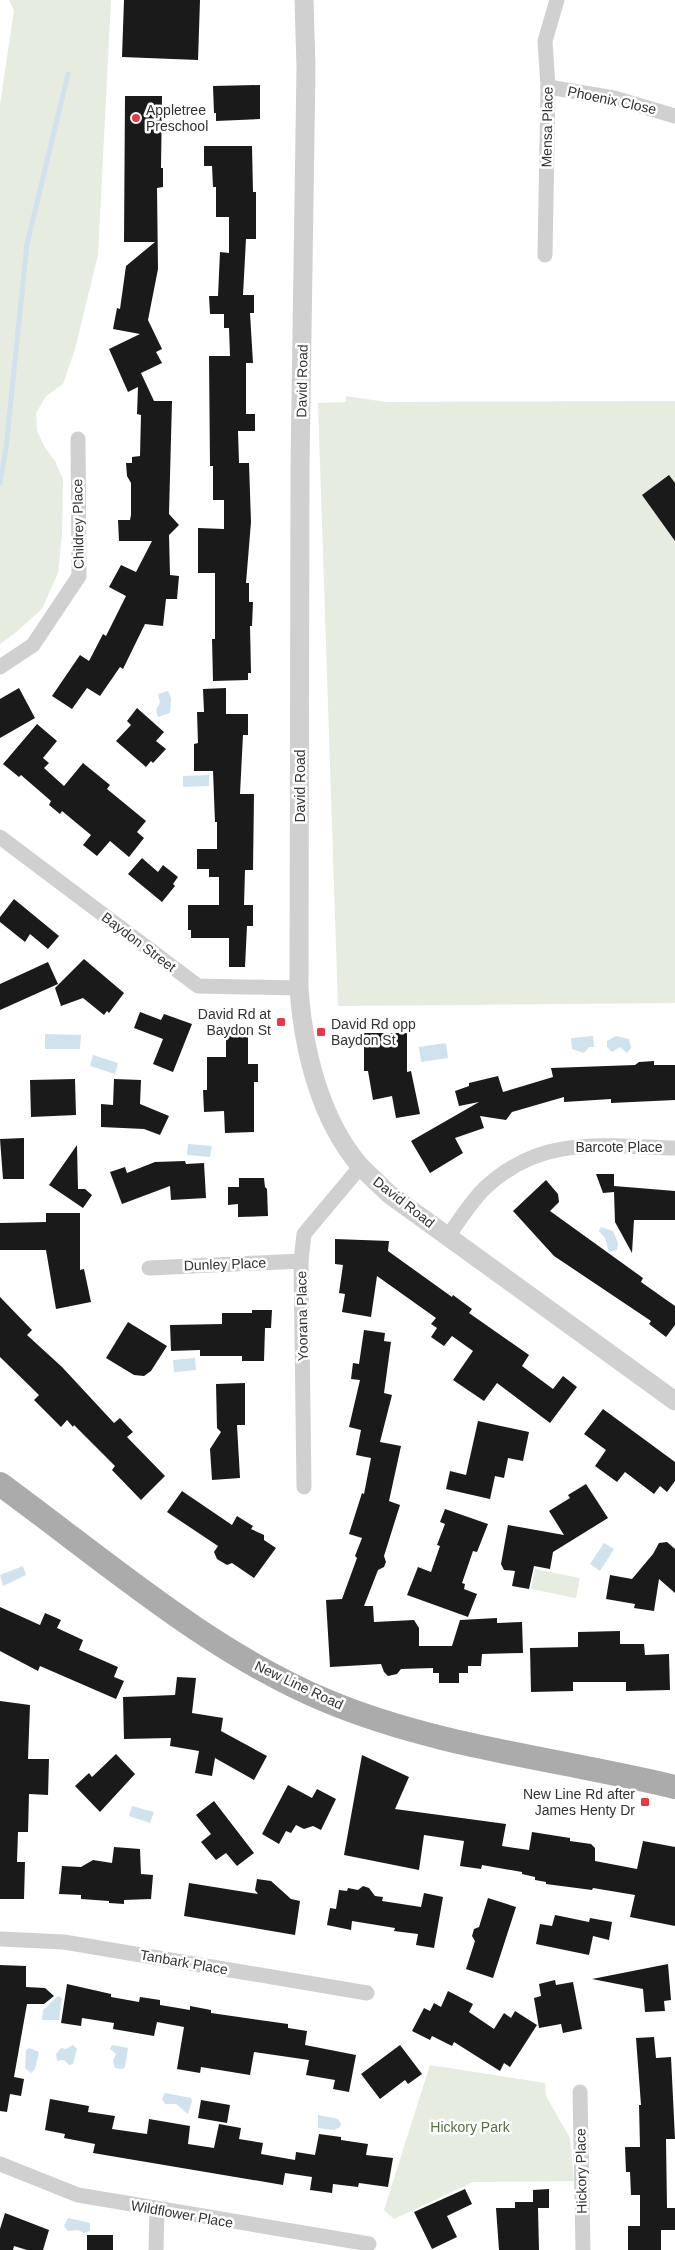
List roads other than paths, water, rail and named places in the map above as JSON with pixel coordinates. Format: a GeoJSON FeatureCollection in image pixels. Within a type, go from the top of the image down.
{"type":"FeatureCollection","features":[{"type":"Feature","properties":{"kind":"main road","name":"New Line Road"},"geometry":{"type":"LineString","coordinates":[[0,1484],[184,1620],[253,1665],[327,1701],[448,1739],[675,1787]]}},
{"type":"Feature","properties":{"kind":"street","name":"David Road"},"geometry":{"type":"LineString","coordinates":[[304,0],[306,67],[300,466],[299,988],[302,1022],[311,1072],[335,1125],[361,1166],[388,1194],[675,1401]]}},
{"type":"Feature","properties":{"kind":"street","name":"Mensa Place"},"geometry":{"type":"LineString","coordinates":[[544,255],[548,87],[546,41],[557,0]]}},
{"type":"Feature","properties":{"kind":"street","name":"Phoenix Close"},"geometry":{"type":"LineString","coordinates":[[548,87],[614,98],[675,116]]}},
{"type":"Feature","properties":{"kind":"street","name":"Childrey Place"},"geometry":{"type":"LineString","coordinates":[[0,667],[33,645],[79,576],[78,439]]}},
{"type":"Feature","properties":{"kind":"street","name":"Baydon Street"},"geometry":{"type":"LineString","coordinates":[[0,837],[198,986],[299,988]]}},
{"type":"Feature","properties":{"kind":"street","name":"Barcote Place"},"geometry":{"type":"LineString","coordinates":[[448,1236],[484,1189],[506,1170],[524,1161],[577,1145],[675,1148]]}},
{"type":"Feature","properties":{"kind":"street","name":"Yoorana Place"},"geometry":{"type":"LineString","coordinates":[[304,1487],[301,1261],[304,1234],[361,1166]]}},
{"type":"Feature","properties":{"kind":"street","name":"Dunley Place"},"geometry":{"type":"LineString","coordinates":[[150,1268],[301,1261]]}},
{"type":"Feature","properties":{"kind":"street","name":"Tanbark Place"},"geometry":{"type":"LineString","coordinates":[[0,1939],[64,1942],[367,1993]]}},
{"type":"Feature","properties":{"kind":"street","name":"Hickory Place"},"geometry":{"type":"LineString","coordinates":[[580,2092],[583,2250]]}},
{"type":"Feature","properties":{"kind":"street","name":"Wildflower Place"},"geometry":{"type":"LineString","coordinates":[[0,2164],[78,2195],[156,2210],[369,2244]]}},
{"type":"Feature","properties":{"kind":"street"},"geometry":{"type":"LineString","coordinates":[[156,2210],[156,2250]]}},
{"type":"Feature","properties":{"kind":"water"},"geometry":{"type":"Polygon","coordinates":[[[168,691],[171,698],[170,713],[158,717],[156,710],[160,702],[158,694],[168,691]]]}},
{"type":"Feature","properties":{"kind":"water"},"geometry":{"type":"Polygon","coordinates":[[[209,775],[209,786],[183,787],[183,776],[209,775]]]}},
{"type":"Feature","properties":{"kind":"water"},"geometry":{"type":"Polygon","coordinates":[[[45,1034],[81,1035],[80,1049],[45,1049],[45,1034]]]}},
{"type":"Feature","properties":{"kind":"water"},"geometry":{"type":"Polygon","coordinates":[[[593,1036],[594,1047],[589,1047],[584,1053],[572,1049],[571,1038],[593,1036]]]}},
{"type":"Feature","properties":{"kind":"water"},"geometry":{"type":"Polygon","coordinates":[[[616,1036],[629,1039],[631,1048],[627,1053],[620,1047],[612,1052],[607,1047],[607,1041],[616,1036]]]}},
{"type":"Feature","properties":{"kind":"water"},"geometry":{"type":"Polygon","coordinates":[[[446,1043],[448,1058],[421,1062],[419,1047],[446,1043]]]}},
{"type":"Feature","properties":{"kind":"water"},"geometry":{"type":"Polygon","coordinates":[[[93,1055],[118,1063],[115,1074],[90,1066],[93,1055]]]}},
{"type":"Feature","properties":{"kind":"water"},"geometry":{"type":"Polygon","coordinates":[[[188,1144],[212,1146],[210,1157],[187,1155],[188,1144]]]}},
{"type":"Feature","properties":{"kind":"water"},"geometry":{"type":"Polygon","coordinates":[[[601,1227],[613,1231],[618,1243],[617,1250],[609,1252],[605,1238],[599,1231],[601,1227]]]}},
{"type":"Feature","properties":{"kind":"water"},"geometry":{"type":"Polygon","coordinates":[[[195,1358],[196,1370],[174,1372],[173,1360],[195,1358]]]}},
{"type":"Feature","properties":{"kind":"water"},"geometry":{"type":"Polygon","coordinates":[[[604,1543],[614,1549],[600,1571],[590,1564],[604,1543]]]}},
{"type":"Feature","properties":{"kind":"water"},"geometry":{"type":"Polygon","coordinates":[[[23,1566],[26,1575],[3,1586],[0,1575],[23,1566]]]}},
{"type":"Feature","properties":{"kind":"water"},"geometry":{"type":"Polygon","coordinates":[[[132,1806],[154,1812],[150,1823],[129,1816],[132,1806]]]}},
{"type":"Feature","properties":{"kind":"water"},"geometry":{"type":"Polygon","coordinates":[[[58,1996],[62,1998],[59,2020],[42,2020],[43,2010],[58,1996]]]}},
{"type":"Feature","properties":{"kind":"water"},"geometry":{"type":"Polygon","coordinates":[[[73,2045],[77,2049],[73,2064],[69,2065],[64,2060],[57,2061],[56,2054],[61,2048],[66,2049],[73,2045]]]}},
{"type":"Feature","properties":{"kind":"water"},"geometry":{"type":"Polygon","coordinates":[[[112,2045],[128,2048],[125,2067],[122,2069],[115,2068],[113,2061],[116,2054],[110,2049],[112,2045]]]}},
{"type":"Feature","properties":{"kind":"water"},"geometry":{"type":"Polygon","coordinates":[[[29,2048],[39,2052],[35,2069],[31,2073],[25,2068],[26,2050],[29,2048]]]}},
{"type":"Feature","properties":{"kind":"water"},"geometry":{"type":"Polygon","coordinates":[[[165,2093],[191,2098],[192,2101],[188,2114],[176,2104],[165,2104],[162,2099],[165,2093]]]}},
{"type":"Feature","properties":{"kind":"water"},"geometry":{"type":"Polygon","coordinates":[[[318,2115],[338,2119],[341,2124],[340,2127],[334,2130],[318,2128],[318,2115]]]}},
{"type":"Feature","properties":{"kind":"water"},"geometry":{"type":"Polygon","coordinates":[[[68,2218],[90,2223],[90,2231],[84,2233],[78,2230],[68,2231],[64,2226],[68,2218]]]}},
{"type":"Feature","properties":{"kind":"waterway"},"geometry":{"type":"LineString","coordinates":[[0,483],[6,448],[27,244],[68,74]]}},
{"type":"Feature","properties":{"kind":"place","name":"Appletree Preschool"},"geometry":{"type":"Point","coordinates":[136,118]}},
{"type":"Feature","properties":{"kind":"place","name":"David Rd at Baydon St"},"geometry":{"type":"Point","coordinates":[281,1022]}},
{"type":"Feature","properties":{"kind":"place","name":"David Rd opp Baydon St"},"geometry":{"type":"Point","coordinates":[321,1032]}},
{"type":"Feature","properties":{"kind":"place","name":"New Line Rd after James Henty Dr"},"geometry":{"type":"Point","coordinates":[645,1802]}},
{"type":"Feature","properties":{"kind":"park label","name":"Hickory Park"},"geometry":{"type":"Point","coordinates":[470,2127]}}]}
